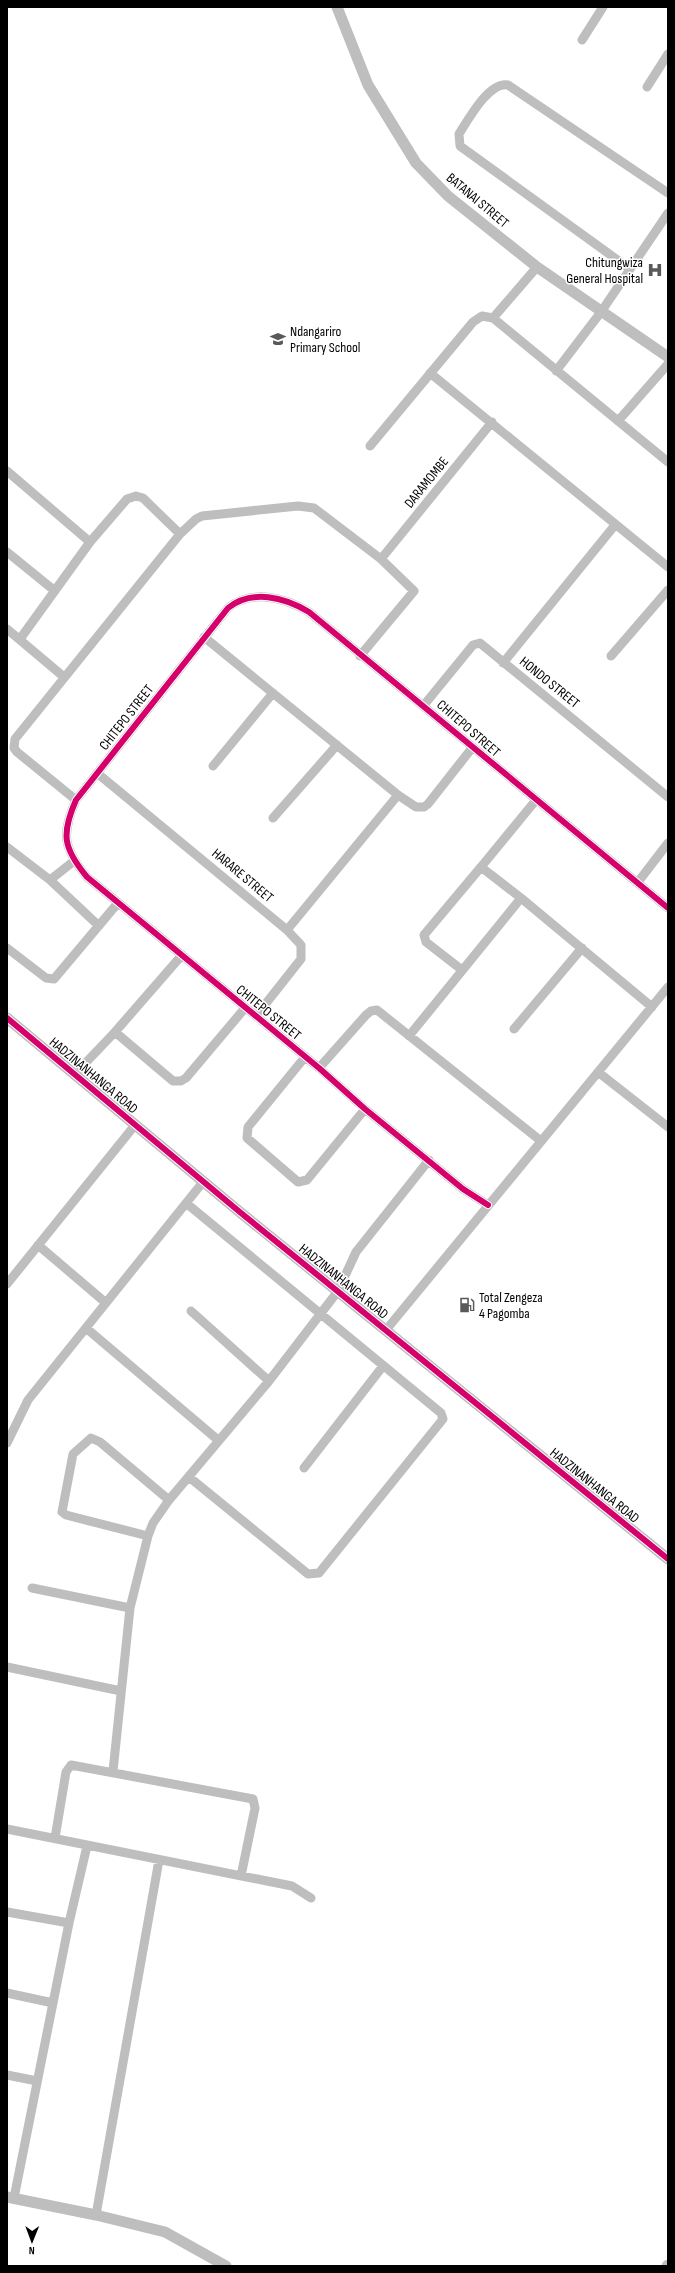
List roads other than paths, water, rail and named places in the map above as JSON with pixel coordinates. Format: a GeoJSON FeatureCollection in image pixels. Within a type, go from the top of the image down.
{"type":"FeatureCollection","features":[{"type":"Feature","properties":{"kind":"street","name":"BATANAI STREET"},"geometry":{"type":"LineString","coordinates":[[337,7],[368,84],[416,163],[448,196],[537,267],[668,357]]}},
{"type":"Feature","properties":{"kind":"street"},"geometry":{"type":"LineString","coordinates":[[582,40],[603,7]]}},
{"type":"Feature","properties":{"kind":"street"},"geometry":{"type":"LineString","coordinates":[[647,87],[668,54]]}},
{"type":"Feature","properties":{"kind":"street"},"geometry":{"type":"LineString","coordinates":[[630,269],[460,146],[458,140],[459,134],[488,94],[499,85],[508,85],[668,193]]}},
{"type":"Feature","properties":{"kind":"street"},"geometry":{"type":"LineString","coordinates":[[556,371],[601,312],[668,213]]}},
{"type":"Feature","properties":{"kind":"street"},"geometry":{"type":"LineString","coordinates":[[492,318],[537,267]]}},
{"type":"Feature","properties":{"kind":"street"},"geometry":{"type":"LineString","coordinates":[[370,446],[473,322],[482,316],[492,318],[668,462]]}},
{"type":"Feature","properties":{"kind":"street"},"geometry":{"type":"LineString","coordinates":[[618,421],[668,364]]}},
{"type":"Feature","properties":{"kind":"street"},"geometry":{"type":"LineString","coordinates":[[430,373],[668,567]]}},
{"type":"Feature","properties":{"kind":"street","name":"DARAMOMBE"},"geometry":{"type":"LineString","coordinates":[[381,559],[492,422]]}},
{"type":"Feature","properties":{"kind":"street"},"geometry":{"type":"LineString","coordinates":[[7,471],[90,542]]}},
{"type":"Feature","properties":{"kind":"street"},"geometry":{"type":"LineString","coordinates":[[20,639],[90,542],[127,499],[136,496],[143,498],[180,534]]}},
{"type":"Feature","properties":{"kind":"street"},"geometry":{"type":"LineString","coordinates":[[76,800],[14,748],[17,734],[180,534],[196,518],[202,516],[307,506],[324,513],[381,559],[414,591],[360,656]]}},
{"type":"Feature","properties":{"kind":"street"},"geometry":{"type":"LineString","coordinates":[[502,663],[615,525]]}},
{"type":"Feature","properties":{"kind":"street"},"geometry":{"type":"LineString","coordinates":[[7,552],[54,591]]}},
{"type":"Feature","properties":{"kind":"street"},"geometry":{"type":"LineString","coordinates":[[611,656],[668,590]]}},
{"type":"Feature","properties":{"kind":"street","name":"CHITEPO STREET"},"geometry":{"type":"LineString","coordinates":[[488,1205],[463,1189],[430,1160],[365,1109],[319,1068],[256,1016],[244,1008],[182,955],[117,904],[87,877],[74,862],[66,836],[66,825],[76,800],[204,637],[235,603],[249,597],[264,597],[289,602],[301,607],[360,656],[424,705],[472,748],[668,908]]}},
{"type":"Feature","properties":{"kind":"street"},"geometry":{"type":"LineString","coordinates":[[7,629],[64,677]]}},
{"type":"Feature","properties":{"kind":"street"},"geometry":{"type":"LineString","coordinates":[[204,637],[398,795],[416,806],[424,807],[472,748]]}},
{"type":"Feature","properties":{"kind":"street","name":"HONDO STREET"},"geometry":{"type":"LineString","coordinates":[[424,705],[473,645],[480,643],[502,663],[668,797]]}},
{"type":"Feature","properties":{"kind":"street"},"geometry":{"type":"LineString","coordinates":[[213,766],[273,692]]}},
{"type":"Feature","properties":{"kind":"street"},"geometry":{"type":"LineString","coordinates":[[273,818],[337,745]]}},
{"type":"Feature","properties":{"kind":"street","name":"HARARE STREET"},"geometry":{"type":"LineString","coordinates":[[97,773],[287,930],[301,945],[301,959],[256,1016]]}},
{"type":"Feature","properties":{"kind":"street"},"geometry":{"type":"LineString","coordinates":[[287,930],[398,795]]}},
{"type":"Feature","properties":{"kind":"street"},"geometry":{"type":"LineString","coordinates":[[462,970],[426,942],[424,935],[536,800]]}},
{"type":"Feature","properties":{"kind":"street"},"geometry":{"type":"LineString","coordinates":[[638,882],[668,843]]}},
{"type":"Feature","properties":{"kind":"street"},"geometry":{"type":"LineString","coordinates":[[7,847],[50,880],[99,926]]}},
{"type":"Feature","properties":{"kind":"street"},"geometry":{"type":"LineString","coordinates":[[50,880],[74,862]]}},
{"type":"Feature","properties":{"kind":"street"},"geometry":{"type":"LineString","coordinates":[[481,867],[521,898],[652,1007]]}},
{"type":"Feature","properties":{"kind":"street"},"geometry":{"type":"LineString","coordinates":[[409,1036],[521,898]]}},
{"type":"Feature","properties":{"kind":"street"},"geometry":{"type":"LineString","coordinates":[[7,948],[46,978],[54,979],[117,904]]}},
{"type":"Feature","properties":{"kind":"street"},"geometry":{"type":"LineString","coordinates":[[514,1029],[582,948]]}},
{"type":"Feature","properties":{"kind":"street"},"geometry":{"type":"LineString","coordinates":[[74,1075],[115,1032],[182,955]]}},
{"type":"Feature","properties":{"kind":"street"},"geometry":{"type":"LineString","coordinates":[[386,1330],[668,987]]}},
{"type":"Feature","properties":{"kind":"street"},"geometry":{"type":"LineString","coordinates":[[115,1032],[173,1081],[178,1082],[186,1078],[244,1008]]}},
{"type":"Feature","properties":{"kind":"street"},"geometry":{"type":"LineString","coordinates":[[319,1068],[371,1011],[380,1012],[541,1141]]}},
{"type":"Feature","properties":{"kind":"street","name":"HADZINANHANGA ROAD"},"geometry":{"type":"LineString","coordinates":[[7,1018],[203,1182],[668,1559]]}},
{"type":"Feature","properties":{"kind":"street"},"geometry":{"type":"LineString","coordinates":[[305,1057],[248,1127],[247,1138],[298,1182],[307,1180],[365,1109]]}},
{"type":"Feature","properties":{"kind":"street"},"geometry":{"type":"LineString","coordinates":[[598,1072],[668,1127]]}},
{"type":"Feature","properties":{"kind":"street"},"geometry":{"type":"LineString","coordinates":[[7,1284],[135,1125]]}},
{"type":"Feature","properties":{"kind":"street"},"geometry":{"type":"LineString","coordinates":[[113,1771],[130,1608],[148,1536],[153,1523],[169,1500],[218,1440],[269,1381],[338,1291],[356,1252],[430,1160]]}},
{"type":"Feature","properties":{"kind":"street"},"geometry":{"type":"LineString","coordinates":[[7,1443],[28,1400],[203,1182]]}},
{"type":"Feature","properties":{"kind":"street"},"geometry":{"type":"LineString","coordinates":[[186,1204],[384,1366],[440,1413],[443,1419],[319,1573],[308,1574],[189,1477]]}},
{"type":"Feature","properties":{"kind":"street"},"geometry":{"type":"LineString","coordinates":[[38,1246],[106,1303]]}},
{"type":"Feature","properties":{"kind":"street"},"geometry":{"type":"LineString","coordinates":[[191,1311],[269,1381]]}},
{"type":"Feature","properties":{"kind":"street"},"geometry":{"type":"LineString","coordinates":[[86,1328],[218,1440]]}},
{"type":"Feature","properties":{"kind":"street"},"geometry":{"type":"LineString","coordinates":[[304,1468],[384,1366]]}},
{"type":"Feature","properties":{"kind":"street"},"geometry":{"type":"LineString","coordinates":[[148,1536],[66,1515],[62,1512],[73,1454],[91,1438],[100,1442],[169,1500]]}},
{"type":"Feature","properties":{"kind":"street"},"geometry":{"type":"LineString","coordinates":[[32,1588],[130,1608]]}},
{"type":"Feature","properties":{"kind":"street"},"geometry":{"type":"LineString","coordinates":[[7,1668],[121,1691]]}},
{"type":"Feature","properties":{"kind":"street"},"geometry":{"type":"LineString","coordinates":[[55,1838],[66,1772],[71,1765],[113,1771],[253,1799],[255,1808],[241,1876]]}},
{"type":"Feature","properties":{"kind":"street"},"geometry":{"type":"LineString","coordinates":[[7,1829],[292,1886],[311,1898]]}},
{"type":"Feature","properties":{"kind":"street"},"geometry":{"type":"LineString","coordinates":[[87,1846],[69,1923],[37,2081],[10,2198],[96,2215],[165,2232],[226,2266]]}},
{"type":"Feature","properties":{"kind":"street"},"geometry":{"type":"LineString","coordinates":[[96,2215],[159,1860]]}},
{"type":"Feature","properties":{"kind":"street"},"geometry":{"type":"LineString","coordinates":[[7,1912],[69,1923]]}},
{"type":"Feature","properties":{"kind":"street"},"geometry":{"type":"LineString","coordinates":[[7,1993],[53,2003]]}},
{"type":"Feature","properties":{"kind":"street"},"geometry":{"type":"LineString","coordinates":[[7,2075],[37,2081]]}},
{"type":"Feature","properties":{"kind":"place","name":"Chitungwiza General Hospital"},"geometry":{"type":"Point","coordinates":[655,270]}},
{"type":"Feature","properties":{"kind":"place","name":"Ndangariro Primary School"},"geometry":{"type":"Point","coordinates":[278,339]}},
{"type":"Feature","properties":{"kind":"place","name":"Total Zengeza 4 Pagomba"},"geometry":{"type":"Point","coordinates":[467,1305]}}]}
